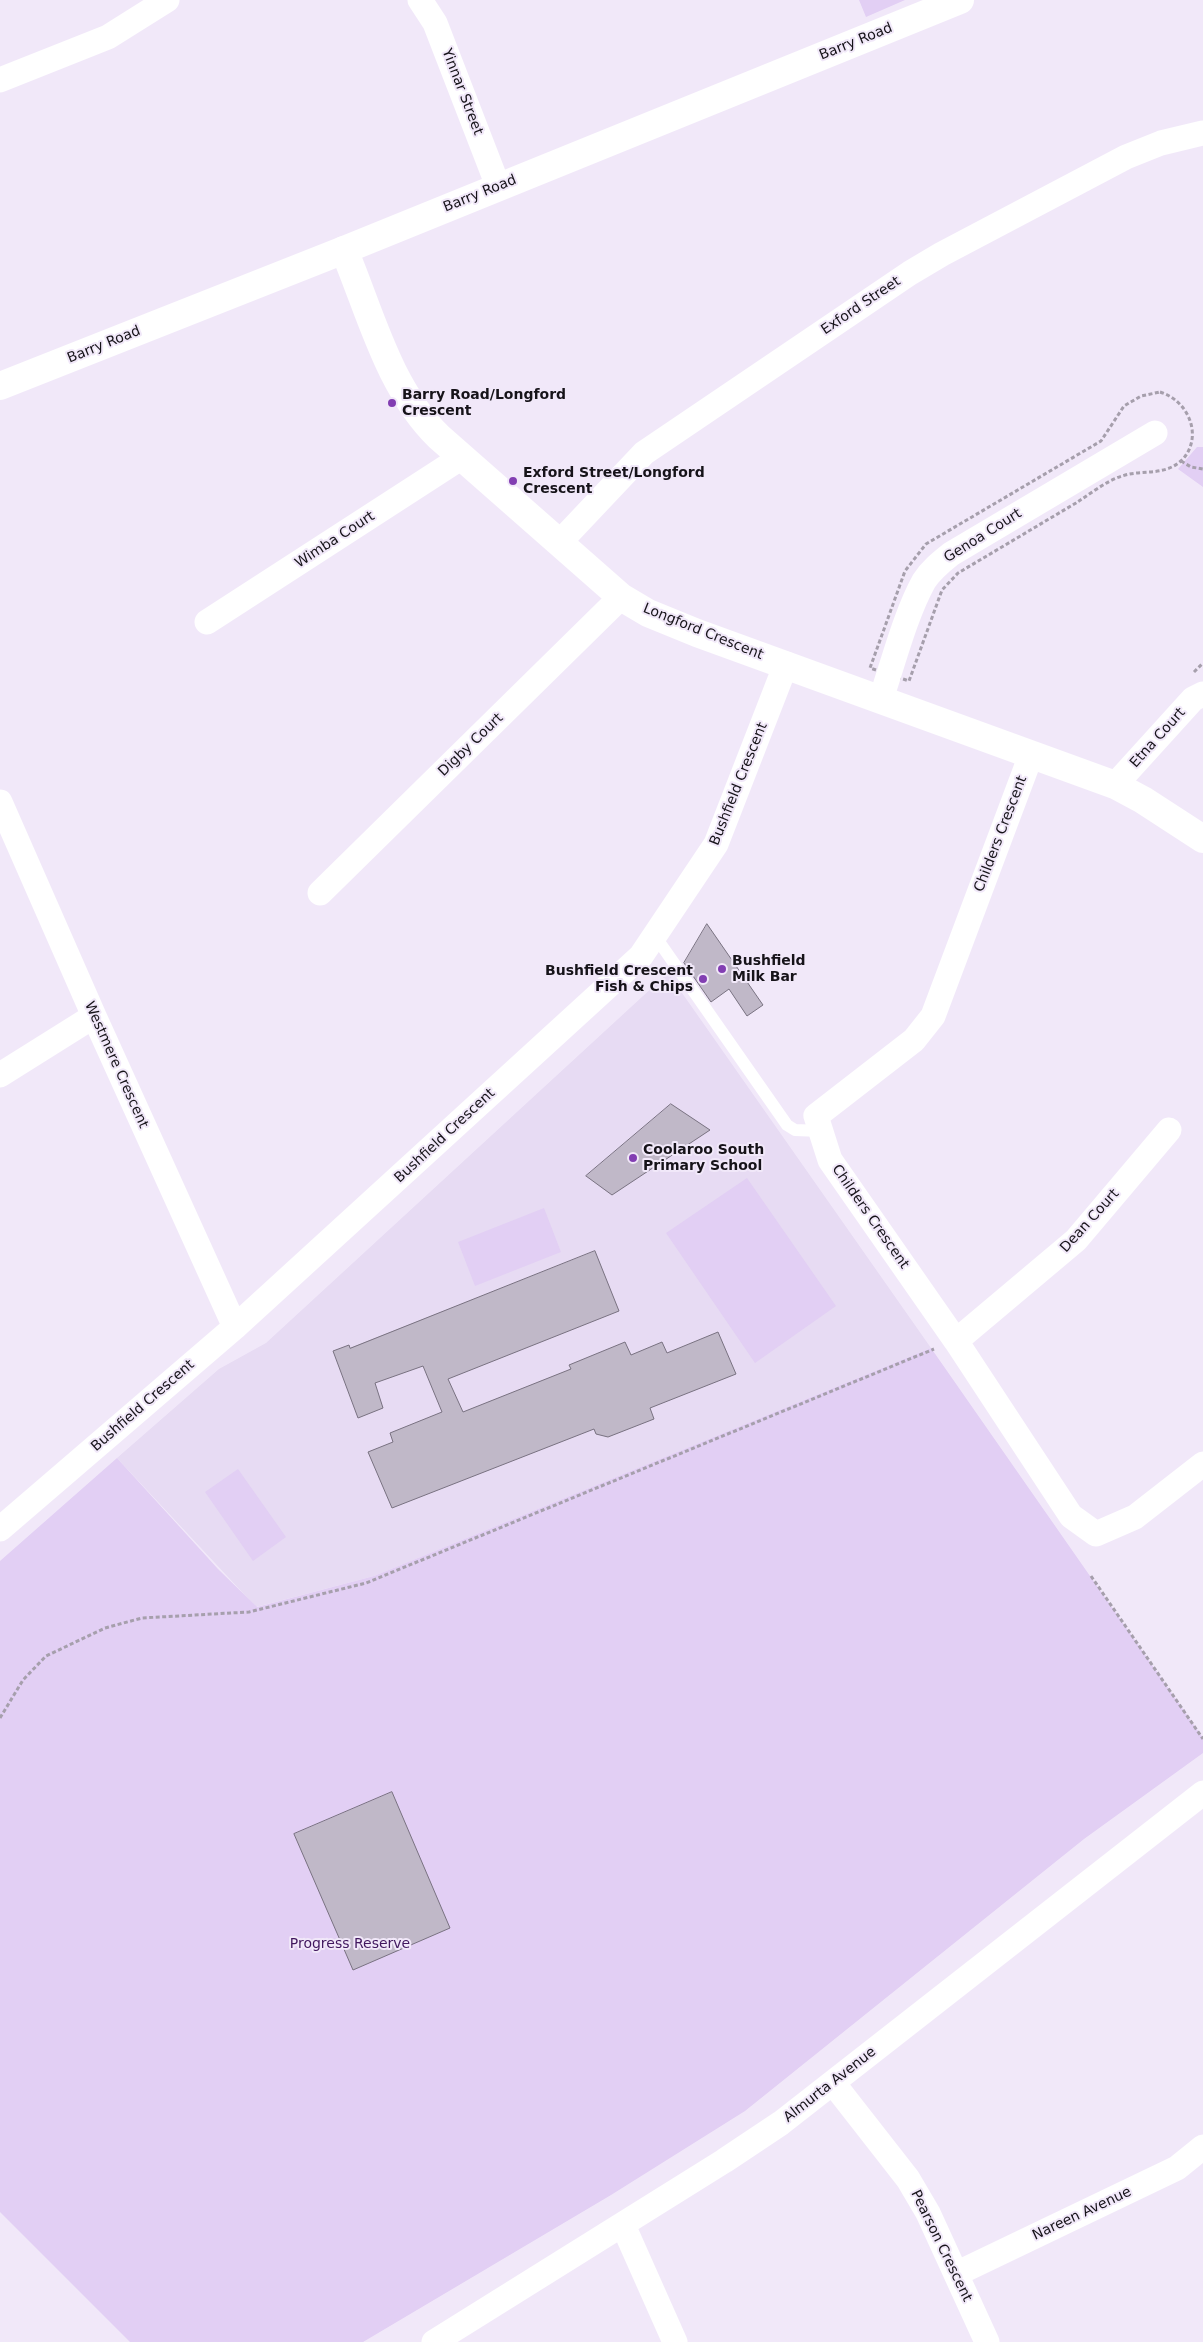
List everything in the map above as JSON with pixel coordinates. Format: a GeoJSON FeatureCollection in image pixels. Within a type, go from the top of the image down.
{"type":"FeatureCollection","features":[{"type":"Feature","properties":{"kind":"street"},"geometry":{"type":"LineString","coordinates":[[0,80],[108,37],[167,0]]}},
{"type":"Feature","properties":{"kind":"street","name":"Yinnar Street"},"geometry":{"type":"LineString","coordinates":[[420,0],[435,23],[498,186]]}},
{"type":"Feature","properties":{"kind":"street","name":"Barry Road"},"geometry":{"type":"LineString","coordinates":[[0,386],[344,250],[960,0]]}},
{"type":"Feature","properties":{"kind":"street","name":"Exford Street"},"geometry":{"type":"LineString","coordinates":[[559,543],[644,453],[910,273],[942,254],[1126,157],[1161,144],[1203,133]]}},
{"type":"Feature","properties":{"kind":"street","name":"Longford Crescent"},"geometry":{"type":"LineString","coordinates":[[344,250],[387,358],[407,398],[426,424],[622,597],[669,622],[1115,785],[1143,800],[1203,839]]}},
{"type":"Feature","properties":{"kind":"street","name":"Genoa Court"},"geometry":{"type":"LineString","coordinates":[[881,699],[924,581],[937,565],[951,554],[1155,433]]}},
{"type":"Feature","properties":{"kind":"street","name":"Wimba Court"},"geometry":{"type":"LineString","coordinates":[[207,622],[462,457]]}},
{"type":"Feature","properties":{"kind":"street","name":"Digby Court"},"geometry":{"type":"LineString","coordinates":[[320,893],[622,597]]}},
{"type":"Feature","properties":{"kind":"street","name":"Bushfield Crescent"},"geometry":{"type":"LineString","coordinates":[[0,1529],[235,1327],[641,956],[716,844],[786,664]]}},
{"type":"Feature","properties":{"kind":"street","name":"Etna Court"},"geometry":{"type":"LineString","coordinates":[[1115,785],[1193,699],[1203,694]]}},
{"type":"Feature","properties":{"kind":"street","name":"Childers Crescent"},"geometry":{"type":"LineString","coordinates":[[1031,755],[933,1016],[914,1040],[816,1116],[830,1160],[956,1341],[1071,1516],[1096,1534],[1135,1517],[1203,1464]]}},
{"type":"Feature","properties":{"kind":"street","name":"Westmere Crescent"},"geometry":{"type":"LineString","coordinates":[[0,802],[94,1016],[235,1327]]}},
{"type":"Feature","properties":{"kind":"street"},"geometry":{"type":"LineString","coordinates":[[0,1075],[94,1016]]}},
{"type":"Feature","properties":{"kind":"street","name":"Dean Court"},"geometry":{"type":"LineString","coordinates":[[956,1341],[1076,1240],[1168,1130]]}},
{"type":"Feature","properties":{"kind":"street","name":"Almurta Avenue"},"geometry":{"type":"LineString","coordinates":[[434,2342],[749,2145],[833,2083],[1203,1793]]}},
{"type":"Feature","properties":{"kind":"street","name":"Pearson Crescent"},"geometry":{"type":"LineString","coordinates":[[833,2083],[908,2179],[928,2213],[987,2342]]}},
{"type":"Feature","properties":{"kind":"street","name":"Nareen Avenue"},"geometry":{"type":"LineString","coordinates":[[956,2274],[1177,2168],[1203,2147]]}},
{"type":"Feature","properties":{"kind":"street"},"geometry":{"type":"LineString","coordinates":[[623,2225],[675,2342]]}},
{"type":"Feature","properties":{"kind":"lane"},"geometry":{"type":"LineString","coordinates":[[655,936],[787,1124],[795,1130],[821,1131]]}},
{"type":"Feature","properties":{"kind":"path"},"geometry":{"type":"LineString","coordinates":[[1181,461],[1191,467],[1203,469]]}},
{"type":"Feature","properties":{"kind":"path"},"geometry":{"type":"LineString","coordinates":[[0,1718],[23,1680],[36,1665],[57,1650],[104,1628],[142,1618],[249,1612],[366,1583],[956,1341]]}},
{"type":"Feature","properties":{"kind":"path"},"geometry":{"type":"LineString","coordinates":[[1091,1576],[1203,1740]]}},
{"type":"Feature","properties":{"kind":"shaded area","name":"Coolaroo South Primary School"},"geometry":{"type":"Polygon","coordinates":[[[668,973],[931,1348],[374,1576],[256,1607],[117,1458],[219,1369],[266,1343],[668,973]]]}},
{"type":"Feature","properties":{"kind":"green space"},"geometry":{"type":"Polygon","coordinates":[[[859,0],[905,0],[866,17],[859,0]]]}},
{"type":"Feature","properties":{"kind":"green space"},"geometry":{"type":"Polygon","coordinates":[[[1197,447],[1203,447],[1203,487],[1178,469],[1197,447]]]}},
{"type":"Feature","properties":{"kind":"green space"},"geometry":{"type":"Polygon","coordinates":[[[747,1178],[836,1306],[755,1363],[666,1233],[747,1178]]]}},
{"type":"Feature","properties":{"kind":"green space"},"geometry":{"type":"Polygon","coordinates":[[[544,1208],[561,1252],[475,1286],[458,1242],[544,1208]]]}},
{"type":"Feature","properties":{"kind":"green space","name":"Progress Reserve"},"geometry":{"type":"Polygon","coordinates":[[[931,1348],[1203,1738],[1203,1753],[1084,1839],[745,2111],[611,2195],[363,2342],[130,2342],[0,2212],[0,1561],[117,1458],[218,1569],[257,1607],[374,1576],[931,1348]]]}},
{"type":"Feature","properties":{"kind":"green space"},"geometry":{"type":"Polygon","coordinates":[[[238,1469],[286,1537],[253,1561],[205,1492],[238,1469]]]}},
{"type":"Feature","properties":{"kind":"building","name":"Bushfield Milk Bar"},"geometry":{"type":"Polygon","coordinates":[[[707,924],[763,1005],[747,1016],[729,989],[711,1002],[684,963],[707,924]]]}},
{"type":"Feature","properties":{"kind":"building"},"geometry":{"type":"Polygon","coordinates":[[[671,1104],[710,1130],[612,1195],[586,1176],[671,1104]]]}},
{"type":"Feature","properties":{"kind":"building"},"geometry":{"type":"Polygon","coordinates":[[[595,1251],[619,1311],[448,1379],[463,1412],[571,1369],[569,1365],[625,1342],[631,1355],[662,1342],[667,1353],[718,1332],[736,1374],[650,1408],[654,1419],[608,1437],[596,1434],[594,1429],[392,1508],[368,1452],[393,1442],[390,1433],[442,1412],[423,1366],[375,1383],[383,1408],[358,1418],[333,1351],[349,1345],[350,1348],[595,1251]]]}},
{"type":"Feature","properties":{"kind":"building"},"geometry":{"type":"Polygon","coordinates":[[[392,1792],[450,1928],[353,1970],[294,1834],[392,1792]]]}},
{"type":"Feature","properties":{"kind":"place","name":"Barry Road/Longford Crescent"},"geometry":{"type":"Point","coordinates":[392,403]}},
{"type":"Feature","properties":{"kind":"place","name":"Exford Street/Longford Crescent"},"geometry":{"type":"Point","coordinates":[513,481]}},
{"type":"Feature","properties":{"kind":"place","name":"Bushfield Milk Bar"},"geometry":{"type":"Point","coordinates":[722,969]}},
{"type":"Feature","properties":{"kind":"place","name":"Bushfield Crescent Fish & Chips"},"geometry":{"type":"Point","coordinates":[703,979]}},
{"type":"Feature","properties":{"kind":"place","name":"Coolaroo South Primary School"},"geometry":{"type":"Point","coordinates":[633,1158]}}]}
